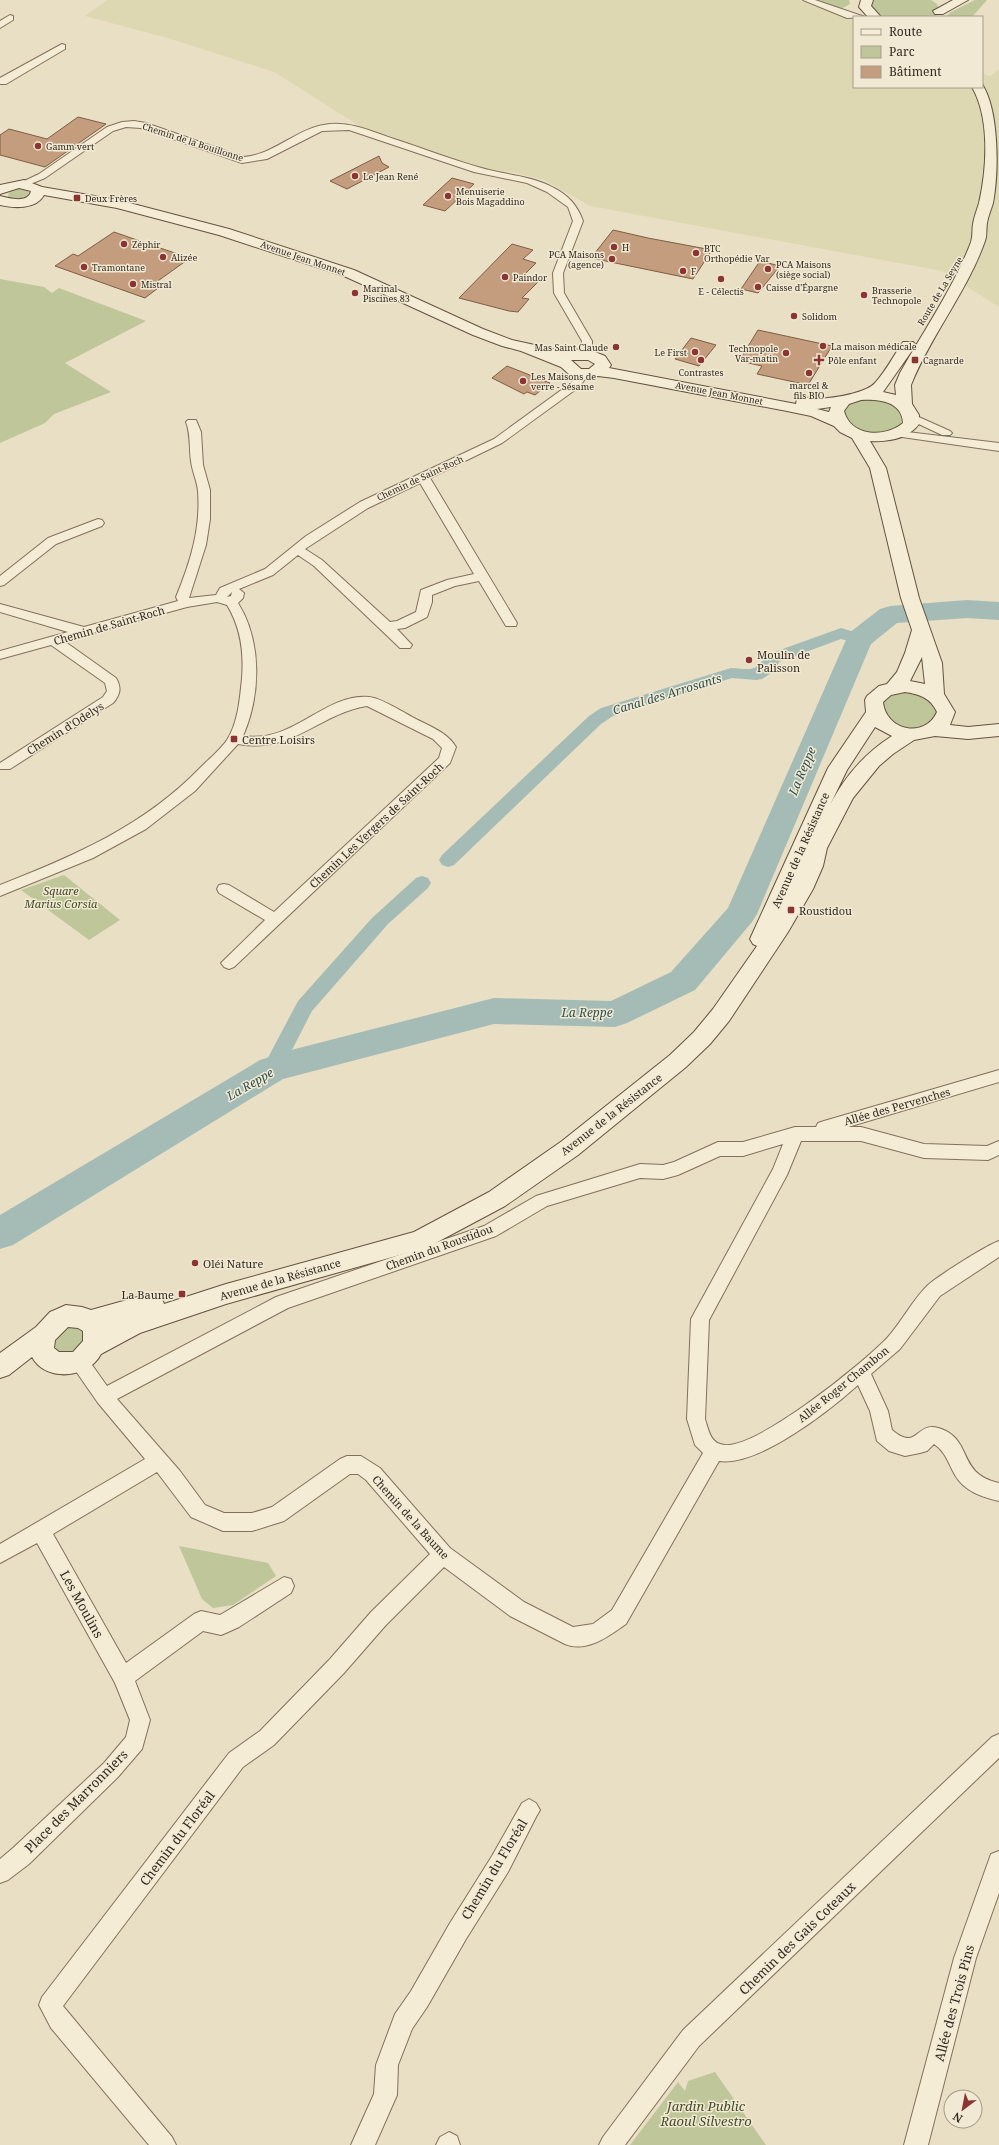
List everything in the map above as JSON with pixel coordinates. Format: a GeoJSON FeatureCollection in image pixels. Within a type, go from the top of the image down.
{"type":"FeatureCollection","features":[{"type":"Feature","properties":{"kind":"main road"},"geometry":{"type":"LineString","coordinates":[[936,10],[962,0]]}},
{"type":"Feature","properties":{"kind":"main road"},"geometry":{"type":"LineString","coordinates":[[864,8],[873,16]]}},
{"type":"Feature","properties":{"kind":"main road","name":"Route de La Seyne"},"geometry":{"type":"LineString","coordinates":[[908,411],[903,385],[908,373],[964,272],[979,240],[980,223],[986,202],[992,136],[985,99],[979,88]]}},
{"type":"Feature","properties":{"kind":"main road"},"geometry":{"type":"LineString","coordinates":[[0,179],[20,184]]}},
{"type":"Feature","properties":{"kind":"main road"},"geometry":{"type":"LineString","coordinates":[[0,190],[20,184]]}},
{"type":"Feature","properties":{"kind":"main road","name":"Avenue Jean Monnet"},"geometry":{"type":"LineString","coordinates":[[20,184],[39,185],[70,197],[118,204],[155,213],[296,254],[349,273],[487,336],[527,349],[576,358],[596,356],[594,369]]}},
{"type":"Feature","properties":{"kind":"main road"},"geometry":{"type":"LineString","coordinates":[[29,201],[37,196],[39,185]]}},
{"type":"Feature","properties":{"kind":"main road","name":"Avenue Jean Monnet"},"geometry":{"type":"LineString","coordinates":[[0,200],[16,204],[29,201],[70,197]]}},
{"type":"Feature","properties":{"kind":"main road","name":"Route de La Seyne"},"geometry":{"type":"LineString","coordinates":[[868,394],[880,387],[893,369],[980,223]]}},
{"type":"Feature","properties":{"kind":"main road","name":"Avenue Jean Monnet"},"geometry":{"type":"LineString","coordinates":[[576,358],[571,370],[631,370],[816,404],[843,401],[859,395],[868,394]]}},
{"type":"Feature","properties":{"kind":"main road","name":"Avenue Jean Monnet"},"geometry":{"type":"LineString","coordinates":[[594,369],[787,406],[816,413],[839,422],[858,434]]}},
{"type":"Feature","properties":{"kind":"main road"},"geometry":{"type":"LineString","coordinates":[[858,434],[878,438],[893,435],[911,424],[908,411],[894,399],[868,394]]}},
{"type":"Feature","properties":{"kind":"main road"},"geometry":{"type":"LineString","coordinates":[[839,422],[836,411],[843,401]]}},
{"type":"Feature","properties":{"kind":"main road"},"geometry":{"type":"LineString","coordinates":[[858,434],[878,468],[910,598],[933,663],[935,696]]}},
{"type":"Feature","properties":{"kind":"main road"},"geometry":{"type":"LineString","coordinates":[[878,468],[882,449],[893,435]]}},
{"type":"Feature","properties":{"kind":"main road"},"geometry":{"type":"LineString","coordinates":[[894,687],[916,687],[935,696],[945,706],[946,712],[942,725],[935,730],[924,734],[910,734],[888,728],[874,714],[874,700],[878,694],[894,687],[900,681],[915,652],[921,630]]}},
{"type":"Feature","properties":{"kind":"main road"},"geometry":{"type":"LineString","coordinates":[[946,712],[974,722],[987,723],[999,721]]}},
{"type":"Feature","properties":{"kind":"main road","name":"Avenue de la Résistance"},"geometry":{"type":"LineString","coordinates":[[737,992],[827,790],[838,768],[874,714]]}},
{"type":"Feature","properties":{"kind":"main road"},"geometry":{"type":"LineString","coordinates":[[935,730],[968,733],[999,730]]}},
{"type":"Feature","properties":{"kind":"main road","name":"Avenue de la Résistance"},"geometry":{"type":"LineString","coordinates":[[87,1353],[132,1325],[226,1294],[420,1240],[467,1216],[528,1178],[626,1104],[678,1061],[702,1038],[737,992],[781,927],[803,890],[813,866],[817,848],[845,795],[872,762],[886,749],[910,734]]}},
{"type":"Feature","properties":{"kind":"main road","name":"Avenue de la Résistance"},"geometry":{"type":"LineString","coordinates":[[89,1321],[106,1318],[260,1270],[467,1216]]}},
{"type":"Feature","properties":{"kind":"main road"},"geometry":{"type":"LineString","coordinates":[[0,1367],[43,1335],[52,1324],[63,1318],[75,1316],[89,1321],[93,1325],[97,1335],[87,1353],[64,1364],[50,1360],[0,1372]]}},
{"type":"Feature","properties":{"kind":"main road"},"geometry":{"type":"LineString","coordinates":[[43,1335],[42,1349],[50,1360]]}},
{"type":"Feature","properties":{"kind":"street"},"geometry":{"type":"LineString","coordinates":[[807,0],[839,12],[864,8]]}},
{"type":"Feature","properties":{"kind":"street"},"geometry":{"type":"LineString","coordinates":[[0,26],[10,18]]}},
{"type":"Feature","properties":{"kind":"street"},"geometry":{"type":"LineString","coordinates":[[0,81],[3,82],[14,76],[62,46]]}},
{"type":"Feature","properties":{"kind":"street","name":"Chemin de la Bouillonne"},"geometry":{"type":"LineString","coordinates":[[39,185],[110,129],[123,124],[143,125],[242,160],[255,160],[268,156],[315,130],[331,126],[350,127],[477,170],[530,181],[551,190],[572,206],[578,221],[558,273],[559,293],[587,341],[576,358]]}},
{"type":"Feature","properties":{"kind":"street","name":"Chemin de Saint-Roch"},"geometry":{"type":"LineString","coordinates":[[0,655],[186,603],[229,596],[254,579],[269,572],[347,515],[498,441],[575,385],[594,369]]}},
{"type":"Feature","properties":{"kind":"street"},"geometry":{"type":"LineString","coordinates":[[908,411],[934,429],[970,442]]}},
{"type":"Feature","properties":{"kind":"street"},"geometry":{"type":"LineString","coordinates":[[186,603],[182,597],[202,545],[205,523],[204,489],[196,459],[196,432],[192,422]]}},
{"type":"Feature","properties":{"kind":"street"},"geometry":{"type":"LineString","coordinates":[[893,435],[970,442],[999,447]]}},
{"type":"Feature","properties":{"kind":"street"},"geometry":{"type":"LineString","coordinates":[[423,477],[511,623]]}},
{"type":"Feature","properties":{"kind":"street"},"geometry":{"type":"LineString","coordinates":[[0,582],[52,541],[98,523]]}},
{"type":"Feature","properties":{"kind":"street"},"geometry":{"type":"LineString","coordinates":[[298,550],[318,563],[387,626],[405,645]]}},
{"type":"Feature","properties":{"kind":"street"},"geometry":{"type":"LineString","coordinates":[[387,626],[400,625],[422,614],[426,602],[425,593],[451,583],[482,576]]}},
{"type":"Feature","properties":{"kind":"street"},"geometry":{"type":"LineString","coordinates":[[0,891],[91,853],[127,836],[172,804],[234,740],[239,729],[251,656],[246,634],[229,596]]}},
{"type":"Feature","properties":{"kind":"street"},"geometry":{"type":"LineString","coordinates":[[0,608],[59,626],[88,631]]}},
{"type":"Feature","properties":{"kind":"street","name":"Chemin d'Odelys"},"geometry":{"type":"LineString","coordinates":[[5,766],[108,700],[113,695],[114,688],[111,681],[54,640]]}},
{"type":"Feature","properties":{"kind":"street","name":"Chemin Les Vergers de Saint-Roch"},"geometry":{"type":"LineString","coordinates":[[229,963],[445,760],[449,747],[438,736],[369,701],[357,702],[343,707],[273,742],[244,742],[234,740]]}},
{"type":"Feature","properties":{"kind":"street"},"geometry":{"type":"LineString","coordinates":[[224,889],[275,920]]}},
{"type":"Feature","properties":{"kind":"street","name":"Allée des Pervenches"},"geometry":{"type":"LineString","coordinates":[[795,1134],[818,1130],[999,1076]]}},
{"type":"Feature","properties":{"kind":"street"},"geometry":{"type":"LineString","coordinates":[[714,1452],[702,1439],[696,1419],[700,1319],[781,1170],[795,1134]]}},
{"type":"Feature","properties":{"kind":"street","name":"Chemin du Roustidou"},"geometry":{"type":"LineString","coordinates":[[104,1397],[282,1302],[490,1232],[542,1201],[640,1171],[663,1172],[678,1168],[718,1149],[742,1149],[795,1134],[861,1134],[924,1151],[988,1153],[999,1148]]}},
{"type":"Feature","properties":{"kind":"street","name":"Allée Roger Chambon"},"geometry":{"type":"LineString","coordinates":[[714,1452],[728,1454],[745,1451],[797,1422],[894,1343],[934,1291],[999,1248]]}},
{"type":"Feature","properties":{"kind":"street","name":"Chemin de la Baume"},"geometry":{"type":"LineString","coordinates":[[87,1353],[104,1397],[173,1477],[198,1511],[223,1522],[252,1522],[277,1515],[347,1465],[361,1465],[373,1474],[443,1555],[517,1609],[572,1638],[597,1633],[619,1617],[714,1452]]}},
{"type":"Feature","properties":{"kind":"street"},"geometry":{"type":"LineString","coordinates":[[861,1371],[879,1411],[884,1435],[896,1445],[906,1448],[920,1445],[930,1434],[942,1436],[949,1443],[965,1474],[972,1482],[999,1492]]}},
{"type":"Feature","properties":{"kind":"street"},"geometry":{"type":"LineString","coordinates":[[0,1554],[158,1461]]}},
{"type":"Feature","properties":{"kind":"street","name":"Les Moulins"},"geometry":{"type":"LineString","coordinates":[[41,1531],[123,1677]]}},
{"type":"Feature","properties":{"kind":"street","name":"Chemin du Floréal"},"geometry":{"type":"LineString","coordinates":[[164,2145],[59,2020],[50,2004],[236,1760],[267,1738],[337,1666],[378,1619],[443,1555]]}},
{"type":"Feature","properties":{"kind":"street"},"geometry":{"type":"LineString","coordinates":[[123,1677],[201,1621],[221,1625],[232,1620],[284,1586]]}},
{"type":"Feature","properties":{"kind":"street","name":"Place des Marronniers"},"geometry":{"type":"LineString","coordinates":[[0,1872],[21,1856],[111,1770],[135,1742],[140,1720],[123,1677]]}},
{"type":"Feature","properties":{"kind":"street","name":"Chemin des Gais Coteaux"},"geometry":{"type":"LineString","coordinates":[[611,2145],[691,2038],[996,1754]]}},
{"type":"Feature","properties":{"kind":"street","name":"Chemin du Floréal"},"geometry":{"type":"LineString","coordinates":[[363,2145],[385,2094],[387,2065],[403,2022],[419,1999],[458,1931],[500,1864],[529,1810]]}},
{"type":"Feature","properties":{"kind":"street","name":"Allée des Trois Pins"},"geometry":{"type":"LineString","coordinates":[[916,2145],[965,1958],[999,1862]]}},
{"type":"Feature","properties":{"kind":"shaded area"},"geometry":{"type":"Polygon","coordinates":[[[107,0],[798,0],[841,16],[853,18],[853,88],[983,88],[983,73],[990,76],[999,69],[999,307],[942,271],[590,206],[544,180],[512,172],[485,169],[424,151],[363,128],[274,72],[171,39],[85,16],[107,0]]]}},
{"type":"Feature","properties":{"kind":"green space"},"geometry":{"type":"Polygon","coordinates":[[[815,0],[849,0],[850,4],[841,9],[815,0]]]}},
{"type":"Feature","properties":{"kind":"green space"},"geometry":{"type":"Polygon","coordinates":[[[867,0],[931,0],[937,4],[939,11],[936,16],[875,16],[867,0]]]}},
{"type":"Feature","properties":{"kind":"green space"},"geometry":{"type":"Polygon","coordinates":[[[975,0],[987,0],[973,16],[947,16],[951,12],[975,0]]]}},
{"type":"Feature","properties":{"kind":"green space"},"geometry":{"type":"Polygon","coordinates":[[[20,188],[27,190],[29,193],[25,197],[19,199],[8,197],[9,191],[20,188]]]}},
{"type":"Feature","properties":{"kind":"green space"},"geometry":{"type":"Polygon","coordinates":[[[0,279],[44,287],[52,293],[59,288],[146,321],[65,363],[111,392],[54,414],[45,423],[0,443],[0,279]]]}},
{"type":"Feature","properties":{"kind":"green space"},"geometry":{"type":"Polygon","coordinates":[[[868,395],[908,409],[899,434],[858,434],[838,405],[868,395]]]}},
{"type":"Feature","properties":{"kind":"green space"},"geometry":{"type":"Polygon","coordinates":[[[894,687],[935,696],[941,725],[898,732],[874,700],[894,687]]]}},
{"type":"Feature","properties":{"kind":"green space","name":"Square Marius Corsia"},"geometry":{"type":"Polygon","coordinates":[[[64,875],[120,920],[89,940],[21,890],[64,875]]]}},
{"type":"Feature","properties":{"kind":"green space"},"geometry":{"type":"Polygon","coordinates":[[[52,1324],[96,1329],[64,1364],[43,1335],[52,1324]]]}},
{"type":"Feature","properties":{"kind":"green space"},"geometry":{"type":"Polygon","coordinates":[[[179,1546],[268,1563],[276,1576],[233,1605],[213,1608],[202,1599],[179,1546]]]}},
{"type":"Feature","properties":{"kind":"green space","name":"Jardin Public Raoul Silvestro"},"geometry":{"type":"Polygon","coordinates":[[[715,2072],[766,2145],[630,2145],[678,2082],[685,2091],[688,2081],[715,2072]]]}},
{"type":"Feature","properties":{"kind":"building","name":"Gamm vert"},"geometry":{"type":"Polygon","coordinates":[[[78,117],[106,124],[45,167],[0,155],[0,135],[9,129],[47,139],[78,117]]]}},
{"type":"Feature","properties":{"kind":"building","name":"Le Jean René"},"geometry":{"type":"Polygon","coordinates":[[[379,156],[382,163],[389,167],[347,189],[330,181],[379,156]]]}},
{"type":"Feature","properties":{"kind":"building","name":"Menuiserie Bois Magaddino"},"geometry":{"type":"Polygon","coordinates":[[[452,178],[474,184],[445,211],[423,205],[452,178]]]}},
{"type":"Feature","properties":{"kind":"building"},"geometry":{"type":"Polygon","coordinates":[[[613,230],[712,250],[693,279],[591,258],[613,230]]]}},
{"type":"Feature","properties":{"kind":"building"},"geometry":{"type":"Polygon","coordinates":[[[114,232],[190,258],[155,283],[162,285],[145,298],[55,266],[73,254],[78,256],[114,232]]]}},
{"type":"Feature","properties":{"kind":"building","name":"Paindor"},"geometry":{"type":"Polygon","coordinates":[[[512,244],[533,250],[523,259],[536,263],[524,275],[540,280],[522,298],[529,299],[518,312],[459,298],[512,244]]]}},
{"type":"Feature","properties":{"kind":"building"},"geometry":{"type":"Polygon","coordinates":[[[760,261],[780,266],[758,293],[741,289],[760,261]]]}},
{"type":"Feature","properties":{"kind":"building","name":"Technopole Var-matin"},"geometry":{"type":"Polygon","coordinates":[[[758,330],[832,346],[808,385],[757,374],[762,366],[739,361],[758,330]]]}},
{"type":"Feature","properties":{"kind":"building","name":"Le First"},"geometry":{"type":"Polygon","coordinates":[[[691,338],[716,345],[699,366],[675,359],[691,338]]]}},
{"type":"Feature","properties":{"kind":"building","name":"Les Maisons de verre - Sésame"},"geometry":{"type":"Polygon","coordinates":[[[507,366],[550,383],[535,395],[527,392],[524,394],[492,378],[507,366]]]}},
{"type":"Feature","properties":{"kind":"waterway","name":"La Reppe"},"geometry":{"type":"LineString","coordinates":[[0,1234],[272,1069],[494,1011],[615,1014],[683,981],[741,914],[859,639],[890,615],[967,609],[999,611]]}},
{"type":"Feature","properties":{"kind":"waterway","name":"Canal des Arrosants"},"geometry":{"type":"LineString","coordinates":[[448,860],[595,720],[607,712],[731,673],[756,675],[770,666],[772,659],[841,633],[859,639]]}},
{"type":"Feature","properties":{"kind":"waterway","name":"Canal des Arrosants"},"geometry":{"type":"LineString","coordinates":[[384,918],[422,883]]}},
{"type":"Feature","properties":{"kind":"waterway","name":"Canal des Arrosants"},"geometry":{"type":"LineString","coordinates":[[272,1069],[305,1006],[379,923]]}},
{"type":"Feature","properties":{"kind":"place","name":"Gamm vert"},"geometry":{"type":"Point","coordinates":[38,146]}},
{"type":"Feature","properties":{"kind":"place","name":"Le Jean René"},"geometry":{"type":"Point","coordinates":[355,176]}},
{"type":"Feature","properties":{"kind":"place","name":"Menuiserie Bois Magaddino"},"geometry":{"type":"Point","coordinates":[448,196]}},
{"type":"Feature","properties":{"kind":"place","name":"Deux Frères"},"geometry":{"type":"Point","coordinates":[77,198]}},
{"type":"Feature","properties":{"kind":"place","name":"Zéphir"},"geometry":{"type":"Point","coordinates":[124,244]}},
{"type":"Feature","properties":{"kind":"place","name":"H"},"geometry":{"type":"Point","coordinates":[614,247]}},
{"type":"Feature","properties":{"kind":"place","name":"BTC Orthopédie Var"},"geometry":{"type":"Point","coordinates":[696,253]}},
{"type":"Feature","properties":{"kind":"place","name":"Alizée"},"geometry":{"type":"Point","coordinates":[163,257]}},
{"type":"Feature","properties":{"kind":"place","name":"PCA Maisons (agence)"},"geometry":{"type":"Point","coordinates":[612,259]}},
{"type":"Feature","properties":{"kind":"place","name":"Tramontane"},"geometry":{"type":"Point","coordinates":[84,267]}},
{"type":"Feature","properties":{"kind":"place","name":"PCA Maisons (siège social)"},"geometry":{"type":"Point","coordinates":[768,269]}},
{"type":"Feature","properties":{"kind":"place","name":"F"},"geometry":{"type":"Point","coordinates":[683,271]}},
{"type":"Feature","properties":{"kind":"place","name":"Paindor"},"geometry":{"type":"Point","coordinates":[505,277]}},
{"type":"Feature","properties":{"kind":"place","name":"E - Célectis"},"geometry":{"type":"Point","coordinates":[721,279]}},
{"type":"Feature","properties":{"kind":"place","name":"Mistral"},"geometry":{"type":"Point","coordinates":[133,284]}},
{"type":"Feature","properties":{"kind":"place","name":"Caisse d'Épargne"},"geometry":{"type":"Point","coordinates":[758,287]}},
{"type":"Feature","properties":{"kind":"place","name":"Marinal Piscines 83"},"geometry":{"type":"Point","coordinates":[355,293]}},
{"type":"Feature","properties":{"kind":"place","name":"Brasserie Technopole"},"geometry":{"type":"Point","coordinates":[864,295]}},
{"type":"Feature","properties":{"kind":"place","name":"Solidom"},"geometry":{"type":"Point","coordinates":[794,316]}},
{"type":"Feature","properties":{"kind":"place","name":"La maison médicale"},"geometry":{"type":"Point","coordinates":[823,346]}},
{"type":"Feature","properties":{"kind":"place","name":"Mas Saint Claude"},"geometry":{"type":"Point","coordinates":[616,347]}},
{"type":"Feature","properties":{"kind":"place","name":"Le First"},"geometry":{"type":"Point","coordinates":[695,352]}},
{"type":"Feature","properties":{"kind":"place","name":"Technopole Var-matin"},"geometry":{"type":"Point","coordinates":[786,353]}},
{"type":"Feature","properties":{"kind":"place","name":"Contrastes"},"geometry":{"type":"Point","coordinates":[701,360]}},
{"type":"Feature","properties":{"kind":"place","name":"Pôle enfant"},"geometry":{"type":"Point","coordinates":[819,360]}},
{"type":"Feature","properties":{"kind":"place","name":"Cagnarde"},"geometry":{"type":"Point","coordinates":[915,360]}},
{"type":"Feature","properties":{"kind":"place","name":"marcel & fils BIO"},"geometry":{"type":"Point","coordinates":[809,373]}},
{"type":"Feature","properties":{"kind":"place","name":"Les Maisons de verre - Sésame"},"geometry":{"type":"Point","coordinates":[523,381]}},
{"type":"Feature","properties":{"kind":"place","name":"Moulin de Palisson"},"geometry":{"type":"Point","coordinates":[749,660]}},
{"type":"Feature","properties":{"kind":"place","name":"Centre Loisirs"},"geometry":{"type":"Point","coordinates":[234,739]}},
{"type":"Feature","properties":{"kind":"place","name":"Roustidou"},"geometry":{"type":"Point","coordinates":[791,910]}},
{"type":"Feature","properties":{"kind":"place","name":"Oléi Nature"},"geometry":{"type":"Point","coordinates":[195,1263]}},
{"type":"Feature","properties":{"kind":"place","name":"La Baume"},"geometry":{"type":"Point","coordinates":[182,1294]}}]}
